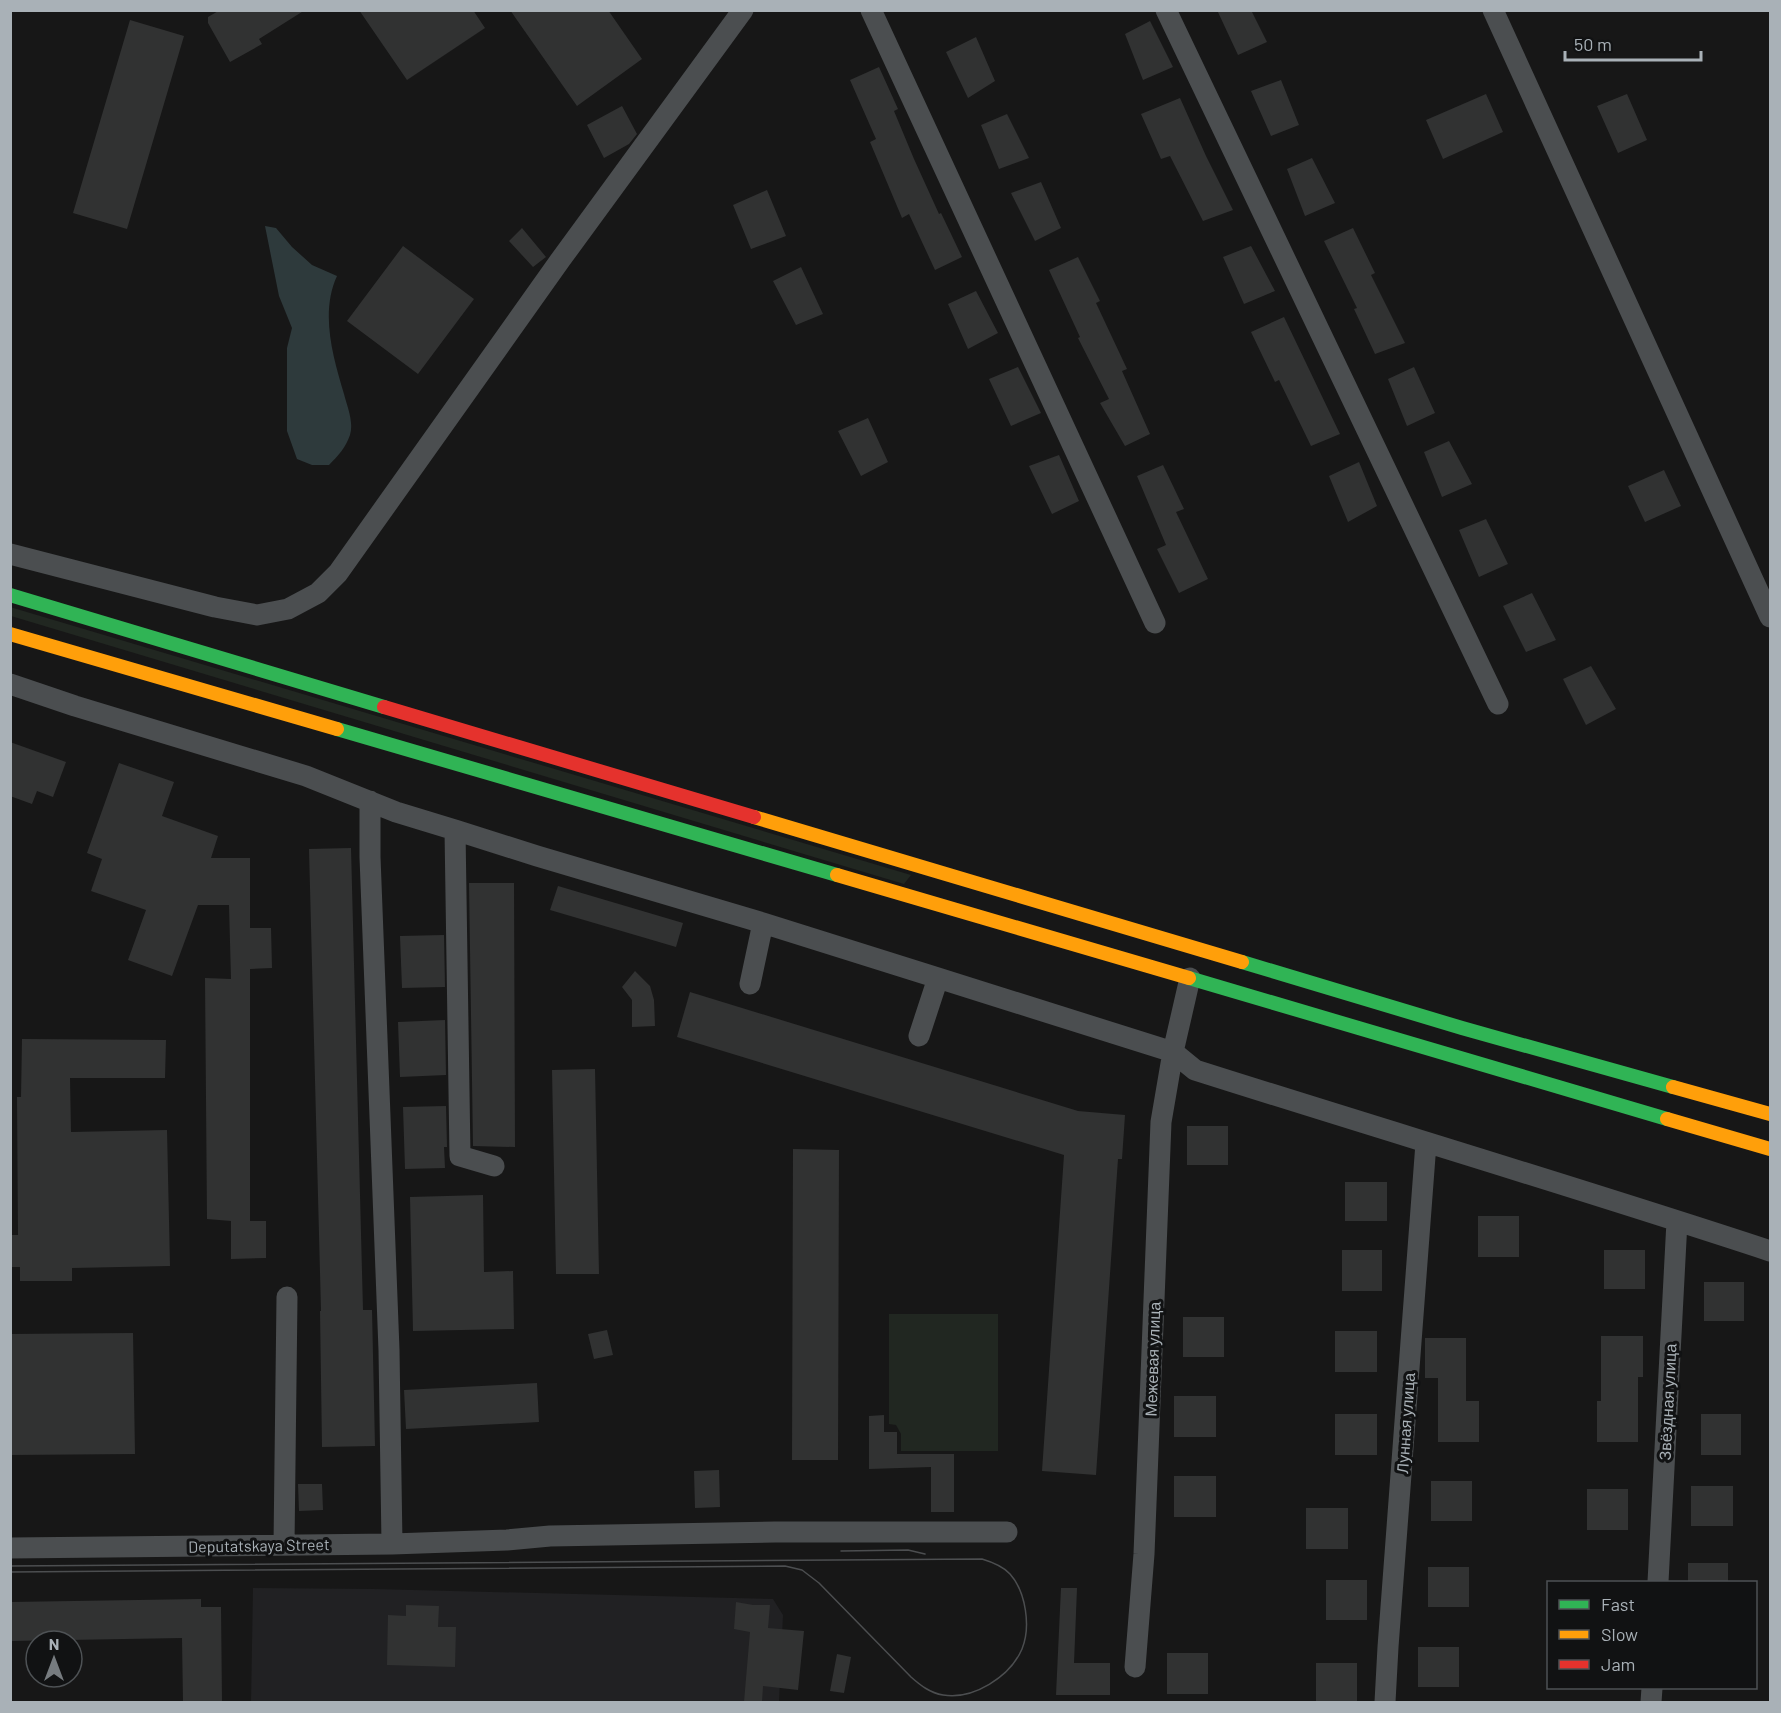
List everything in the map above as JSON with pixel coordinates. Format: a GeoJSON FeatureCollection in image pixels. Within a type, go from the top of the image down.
{"type":"FeatureCollection","features":[{"type":"Feature","properties":{"kind":"main road"},"geometry":{"type":"LineString","coordinates":[[10,595],[930,868],[1458,1042],[1770,1149]]}},
{"type":"Feature","properties":{"kind":"main road"},"geometry":{"type":"LineString","coordinates":[[10,634],[1190,978],[1770,1114]]}},
{"type":"Feature","properties":{"kind":"main road"},"geometry":{"type":"LineString","coordinates":[[921,901],[917,882],[930,868]]}},
{"type":"Feature","properties":{"kind":"street"},"geometry":{"type":"LineString","coordinates":[[10,554],[215,607],[257,615],[288,609],[318,593],[338,573],[555,268],[743,10]]}},
{"type":"Feature","properties":{"kind":"street"},"geometry":{"type":"LineString","coordinates":[[871,10],[1155,623]]}},
{"type":"Feature","properties":{"kind":"street"},"geometry":{"type":"LineString","coordinates":[[1166,10],[1498,704]]}},
{"type":"Feature","properties":{"kind":"street"},"geometry":{"type":"LineString","coordinates":[[1492,10],[1770,617]]}},
{"type":"Feature","properties":{"kind":"street"},"geometry":{"type":"LineString","coordinates":[[10,684],[306,776],[396,812],[763,923],[1173,1052],[1195,1070],[1770,1251]]}},
{"type":"Feature","properties":{"kind":"street"},"geometry":{"type":"LineString","coordinates":[[370,801],[370,857],[390,1350],[392,1544]]}},
{"type":"Feature","properties":{"kind":"street"},"geometry":{"type":"LineString","coordinates":[[455,830],[460,1156],[494,1166]]}},
{"type":"Feature","properties":{"kind":"street"},"geometry":{"type":"LineString","coordinates":[[750,984],[763,923]]}},
{"type":"Feature","properties":{"kind":"street"},"geometry":{"type":"LineString","coordinates":[[919,1036],[938,978]]}},
{"type":"Feature","properties":{"kind":"street","name":"Межевая улица"},"geometry":{"type":"LineString","coordinates":[[1135,1667],[1144,1554],[1161,1122],[1173,1052],[1190,978]]}},
{"type":"Feature","properties":{"kind":"street","name":"Лунная улица"},"geometry":{"type":"LineString","coordinates":[[1385,1702],[1426,1143]]}},
{"type":"Feature","properties":{"kind":"street","name":"Звёздная улица"},"geometry":{"type":"LineString","coordinates":[[1658,1581],[1677,1221]]}},
{"type":"Feature","properties":{"kind":"street"},"geometry":{"type":"LineString","coordinates":[[284,1545],[287,1297]]}},
{"type":"Feature","properties":{"kind":"street","name":"Deputatskaya Street"},"geometry":{"type":"LineString","coordinates":[[10,1548],[392,1544],[507,1540],[562,1535],[1007,1532]]}},
{"type":"Feature","properties":{"kind":"shaded area"},"geometry":{"type":"Polygon","coordinates":[[[265,226],[276,228],[312,265],[337,276],[329,305],[330,335],[350,414],[351,430],[339,455],[329,465],[312,465],[297,459],[287,431],[287,348],[292,328],[279,296],[265,226]]]}},
{"type":"Feature","properties":{"kind":"shaded area"},"geometry":{"type":"Polygon","coordinates":[[[10,607],[911,875],[904,884],[11,616],[10,607]]]}},
{"type":"Feature","properties":{"kind":"shaded area"},"geometry":{"type":"Polygon","coordinates":[[[889,1314],[998,1314],[998,1451],[901,1451],[901,1434],[896,1425],[889,1424],[889,1314]]]}},
{"type":"Feature","properties":{"kind":"shaded area"},"geometry":{"type":"Polygon","coordinates":[[[253,1588],[773,1599],[783,1615],[779,1702],[251,1702],[253,1588]]]}},
{"type":"Feature","properties":{"kind":"building"},"geometry":{"type":"Polygon","coordinates":[[[220,10],[305,10],[259,39],[262,44],[230,62],[208,23],[208,17],[220,10]]]}},
{"type":"Feature","properties":{"kind":"building"},"geometry":{"type":"Polygon","coordinates":[[[359,10],[473,10],[485,28],[407,80],[359,10]]]}},
{"type":"Feature","properties":{"kind":"building"},"geometry":{"type":"Polygon","coordinates":[[[510,10],[608,10],[642,59],[577,106],[510,10]]]}},
{"type":"Feature","properties":{"kind":"building"},"geometry":{"type":"Polygon","coordinates":[[[1217,10],[1251,10],[1267,42],[1238,55],[1217,10]]]}},
{"type":"Feature","properties":{"kind":"building"},"geometry":{"type":"Polygon","coordinates":[[[130,20],[184,36],[127,229],[73,213],[130,20]]]}},
{"type":"Feature","properties":{"kind":"building"},"geometry":{"type":"Polygon","coordinates":[[[1150,21],[1173,67],[1143,80],[1125,34],[1150,21]]]}},
{"type":"Feature","properties":{"kind":"building"},"geometry":{"type":"Polygon","coordinates":[[[976,37],[995,81],[968,98],[946,52],[976,37]]]}},
{"type":"Feature","properties":{"kind":"building"},"geometry":{"type":"Polygon","coordinates":[[[879,67],[898,109],[894,111],[914,159],[962,257],[935,270],[909,214],[902,218],[870,142],[876,139],[850,80],[879,67]]]}},
{"type":"Feature","properties":{"kind":"building"},"geometry":{"type":"Polygon","coordinates":[[[1281,80],[1299,125],[1271,136],[1251,91],[1281,80]]]}},
{"type":"Feature","properties":{"kind":"building"},"geometry":{"type":"Polygon","coordinates":[[[1486,94],[1503,132],[1443,159],[1426,120],[1486,94]]]}},
{"type":"Feature","properties":{"kind":"building"},"geometry":{"type":"Polygon","coordinates":[[[1627,94],[1647,140],[1618,153],[1597,106],[1627,94]]]}},
{"type":"Feature","properties":{"kind":"building"},"geometry":{"type":"Polygon","coordinates":[[[1180,98],[1233,210],[1203,221],[1170,156],[1161,159],[1141,114],[1180,98]]]}},
{"type":"Feature","properties":{"kind":"building"},"geometry":{"type":"Polygon","coordinates":[[[622,106],[637,134],[629,144],[604,158],[587,125],[622,106]]]}},
{"type":"Feature","properties":{"kind":"building"},"geometry":{"type":"Polygon","coordinates":[[[1007,114],[1029,158],[999,169],[981,125],[1007,114]]]}},
{"type":"Feature","properties":{"kind":"building"},"geometry":{"type":"Polygon","coordinates":[[[1312,158],[1335,203],[1305,216],[1287,169],[1312,158]]]}},
{"type":"Feature","properties":{"kind":"building"},"geometry":{"type":"Polygon","coordinates":[[[1041,182],[1061,228],[1035,241],[1011,193],[1041,182]]]}},
{"type":"Feature","properties":{"kind":"building"},"geometry":{"type":"Polygon","coordinates":[[[767,190],[786,236],[751,249],[733,205],[767,190]]]}},
{"type":"Feature","properties":{"kind":"building"},"geometry":{"type":"Polygon","coordinates":[[[522,228],[546,257],[533,267],[509,241],[522,228]]]}},
{"type":"Feature","properties":{"kind":"building"},"geometry":{"type":"Polygon","coordinates":[[[1353,228],[1375,273],[1371,275],[1405,343],[1375,354],[1354,309],[1357,308],[1324,241],[1353,228]]]}},
{"type":"Feature","properties":{"kind":"building"},"geometry":{"type":"Polygon","coordinates":[[[403,246],[474,299],[418,374],[347,321],[403,246]]]}},
{"type":"Feature","properties":{"kind":"building"},"geometry":{"type":"Polygon","coordinates":[[[1251,246],[1275,291],[1244,304],[1223,257],[1251,246]]]}},
{"type":"Feature","properties":{"kind":"building"},"geometry":{"type":"Polygon","coordinates":[[[1078,257],[1100,301],[1096,303],[1127,369],[1122,371],[1150,434],[1125,446],[1100,403],[1109,399],[1078,338],[1080,337],[1049,270],[1078,257]]]}},
{"type":"Feature","properties":{"kind":"building"},"geometry":{"type":"Polygon","coordinates":[[[801,267],[823,314],[796,325],[773,281],[801,267]]]}},
{"type":"Feature","properties":{"kind":"building"},"geometry":{"type":"Polygon","coordinates":[[[976,291],[998,333],[968,349],[948,304],[976,291]]]}},
{"type":"Feature","properties":{"kind":"building"},"geometry":{"type":"Polygon","coordinates":[[[1284,317],[1340,434],[1311,446],[1279,380],[1275,382],[1251,332],[1284,317]]]}},
{"type":"Feature","properties":{"kind":"building"},"geometry":{"type":"Polygon","coordinates":[[[1018,367],[1041,413],[1011,426],[989,379],[1018,367]]]}},
{"type":"Feature","properties":{"kind":"building"},"geometry":{"type":"Polygon","coordinates":[[[1414,367],[1435,413],[1407,426],[1388,379],[1414,367]]]}},
{"type":"Feature","properties":{"kind":"building"},"geometry":{"type":"Polygon","coordinates":[[[868,418],[888,462],[861,476],[838,431],[868,418]]]}},
{"type":"Feature","properties":{"kind":"building"},"geometry":{"type":"Polygon","coordinates":[[[1449,441],[1472,484],[1442,497],[1424,452],[1449,441]]]}},
{"type":"Feature","properties":{"kind":"building"},"geometry":{"type":"Polygon","coordinates":[[[1059,455],[1079,501],[1052,514],[1029,466],[1059,455]]]}},
{"type":"Feature","properties":{"kind":"building"},"geometry":{"type":"Polygon","coordinates":[[[1359,462],[1377,506],[1348,522],[1329,476],[1359,462]]]}},
{"type":"Feature","properties":{"kind":"building"},"geometry":{"type":"Polygon","coordinates":[[[1163,465],[1184,509],[1176,512],[1208,579],[1179,593],[1157,549],[1166,545],[1137,476],[1163,465]]]}},
{"type":"Feature","properties":{"kind":"building"},"geometry":{"type":"Polygon","coordinates":[[[1664,470],[1681,506],[1645,522],[1628,486],[1664,470]]]}},
{"type":"Feature","properties":{"kind":"building"},"geometry":{"type":"Polygon","coordinates":[[[1486,519],[1508,564],[1479,577],[1459,530],[1486,519]]]}},
{"type":"Feature","properties":{"kind":"building"},"geometry":{"type":"Polygon","coordinates":[[[1532,593],[1556,640],[1526,652],[1503,606],[1532,593]]]}},
{"type":"Feature","properties":{"kind":"building"},"geometry":{"type":"Polygon","coordinates":[[[1591,666],[1616,709],[1586,725],[1563,679],[1591,666]]]}},
{"type":"Feature","properties":{"kind":"building"},"geometry":{"type":"Polygon","coordinates":[[[10,742],[66,762],[53,797],[37,791],[32,804],[10,796],[10,742]]]}},
{"type":"Feature","properties":{"kind":"building"},"geometry":{"type":"Polygon","coordinates":[[[119,763],[174,782],[162,816],[218,836],[211,858],[250,858],[250,928],[271,928],[272,968],[250,969],[250,1221],[266,1221],[266,1258],[231,1259],[231,1221],[207,1219],[205,978],[231,979],[229,905],[198,905],[172,976],[128,960],[146,910],[91,891],[102,859],[87,853],[119,763]]]}},
{"type":"Feature","properties":{"kind":"building"},"geometry":{"type":"Polygon","coordinates":[[[351,848],[363,1310],[372,1310],[375,1446],[322,1447],[321,1311],[309,849],[351,848]]]}},
{"type":"Feature","properties":{"kind":"building"},"geometry":{"type":"Polygon","coordinates":[[[469,883],[514,883],[515,1147],[473,1146],[469,883]]]}},
{"type":"Feature","properties":{"kind":"building"},"geometry":{"type":"Polygon","coordinates":[[[558,886],[683,923],[676,947],[550,910],[558,886]]]}},
{"type":"Feature","properties":{"kind":"building"},"geometry":{"type":"Polygon","coordinates":[[[444,935],[445,987],[402,988],[400,936],[444,935]]]}},
{"type":"Feature","properties":{"kind":"building"},"geometry":{"type":"Polygon","coordinates":[[[635,971],[650,986],[654,1000],[655,1026],[632,1027],[632,1000],[622,987],[635,971]]]}},
{"type":"Feature","properties":{"kind":"building"},"geometry":{"type":"Polygon","coordinates":[[[690,992],[1078,1111],[1125,1115],[1122,1159],[1118,1159],[1096,1475],[1042,1471],[1064,1155],[677,1037],[690,992]]]}},
{"type":"Feature","properties":{"kind":"building"},"geometry":{"type":"Polygon","coordinates":[[[445,1020],[446,1075],[400,1077],[398,1022],[445,1020]]]}},
{"type":"Feature","properties":{"kind":"building"},"geometry":{"type":"Polygon","coordinates":[[[22,1039],[166,1040],[165,1078],[70,1078],[71,1132],[167,1130],[170,1266],[72,1268],[72,1281],[20,1281],[20,1267],[10,1267],[10,1235],[18,1235],[17,1097],[21,1097],[22,1039]]]}},
{"type":"Feature","properties":{"kind":"building"},"geometry":{"type":"Polygon","coordinates":[[[595,1069],[599,1274],[556,1274],[552,1070],[595,1069]]]}},
{"type":"Feature","properties":{"kind":"building"},"geometry":{"type":"Polygon","coordinates":[[[446,1106],[445,1168],[405,1169],[403,1107],[446,1106]]]}},
{"type":"Feature","properties":{"kind":"building"},"geometry":{"type":"Polygon","coordinates":[[[1187,1126],[1228,1126],[1228,1165],[1187,1165],[1187,1126]]]}},
{"type":"Feature","properties":{"kind":"building"},"geometry":{"type":"Polygon","coordinates":[[[793,1149],[839,1150],[838,1460],[792,1460],[793,1149]]]}},
{"type":"Feature","properties":{"kind":"building"},"geometry":{"type":"Polygon","coordinates":[[[1345,1182],[1387,1182],[1387,1221],[1345,1221],[1345,1182]]]}},
{"type":"Feature","properties":{"kind":"building"},"geometry":{"type":"Polygon","coordinates":[[[483,1195],[484,1272],[513,1271],[514,1329],[413,1331],[410,1197],[483,1195]]]}},
{"type":"Feature","properties":{"kind":"building"},"geometry":{"type":"Polygon","coordinates":[[[1478,1216],[1519,1216],[1519,1257],[1478,1257],[1478,1216]]]}},
{"type":"Feature","properties":{"kind":"building"},"geometry":{"type":"Polygon","coordinates":[[[1342,1250],[1382,1250],[1382,1291],[1342,1291],[1342,1250]]]}},
{"type":"Feature","properties":{"kind":"building"},"geometry":{"type":"Polygon","coordinates":[[[1604,1250],[1645,1250],[1645,1289],[1604,1289],[1604,1250]]]}},
{"type":"Feature","properties":{"kind":"building"},"geometry":{"type":"Polygon","coordinates":[[[1704,1282],[1744,1282],[1744,1321],[1704,1321],[1704,1282]]]}},
{"type":"Feature","properties":{"kind":"building"},"geometry":{"type":"Polygon","coordinates":[[[1183,1317],[1224,1317],[1224,1357],[1183,1357],[1183,1317]]]}},
{"type":"Feature","properties":{"kind":"building"},"geometry":{"type":"Polygon","coordinates":[[[607,1330],[613,1355],[594,1359],[588,1334],[607,1330]]]}},
{"type":"Feature","properties":{"kind":"building"},"geometry":{"type":"Polygon","coordinates":[[[1335,1331],[1377,1331],[1377,1372],[1335,1372],[1335,1331]]]}},
{"type":"Feature","properties":{"kind":"building"},"geometry":{"type":"Polygon","coordinates":[[[133,1333],[135,1454],[10,1455],[10,1334],[133,1333]]]}},
{"type":"Feature","properties":{"kind":"building"},"geometry":{"type":"Polygon","coordinates":[[[1601,1336],[1643,1336],[1643,1377],[1638,1377],[1638,1442],[1597,1442],[1597,1401],[1601,1401],[1601,1336]]]}},
{"type":"Feature","properties":{"kind":"building"},"geometry":{"type":"Polygon","coordinates":[[[1425,1338],[1466,1338],[1466,1401],[1479,1401],[1479,1442],[1438,1442],[1438,1378],[1425,1378],[1425,1338]]]}},
{"type":"Feature","properties":{"kind":"building"},"geometry":{"type":"Polygon","coordinates":[[[537,1383],[539,1422],[406,1429],[404,1390],[537,1383]]]}},
{"type":"Feature","properties":{"kind":"building"},"geometry":{"type":"Polygon","coordinates":[[[1174,1396],[1216,1396],[1216,1437],[1174,1437],[1174,1396]]]}},
{"type":"Feature","properties":{"kind":"building"},"geometry":{"type":"Polygon","coordinates":[[[1335,1414],[1377,1414],[1377,1455],[1335,1455],[1335,1414]]]}},
{"type":"Feature","properties":{"kind":"building"},"geometry":{"type":"Polygon","coordinates":[[[1701,1414],[1741,1414],[1741,1455],[1701,1455],[1701,1414]]]}},
{"type":"Feature","properties":{"kind":"building"},"geometry":{"type":"Polygon","coordinates":[[[884,1415],[884,1432],[897,1432],[897,1454],[954,1454],[954,1512],[931,1512],[931,1467],[869,1469],[869,1416],[884,1415]]]}},
{"type":"Feature","properties":{"kind":"building"},"geometry":{"type":"Polygon","coordinates":[[[719,1470],[720,1507],[695,1508],[694,1471],[719,1470]]]}},
{"type":"Feature","properties":{"kind":"building"},"geometry":{"type":"Polygon","coordinates":[[[1174,1476],[1216,1476],[1216,1517],[1174,1517],[1174,1476]]]}},
{"type":"Feature","properties":{"kind":"building"},"geometry":{"type":"Polygon","coordinates":[[[1431,1481],[1472,1481],[1472,1521],[1431,1521],[1431,1481]]]}},
{"type":"Feature","properties":{"kind":"building"},"geometry":{"type":"Polygon","coordinates":[[[298,1484],[322,1484],[323,1510],[299,1511],[298,1484]]]}},
{"type":"Feature","properties":{"kind":"building"},"geometry":{"type":"Polygon","coordinates":[[[1691,1486],[1733,1486],[1733,1526],[1691,1526],[1691,1486]]]}},
{"type":"Feature","properties":{"kind":"building"},"geometry":{"type":"Polygon","coordinates":[[[1587,1489],[1628,1489],[1628,1530],[1587,1530],[1587,1489]]]}},
{"type":"Feature","properties":{"kind":"building"},"geometry":{"type":"Polygon","coordinates":[[[1306,1508],[1348,1508],[1348,1549],[1306,1549],[1306,1508]]]}},
{"type":"Feature","properties":{"kind":"building"},"geometry":{"type":"Polygon","coordinates":[[[1688,1563],[1728,1563],[1728,1581],[1688,1581],[1688,1563]]]}},
{"type":"Feature","properties":{"kind":"building"},"geometry":{"type":"Polygon","coordinates":[[[1428,1567],[1469,1567],[1469,1607],[1428,1607],[1428,1567]]]}},
{"type":"Feature","properties":{"kind":"building"},"geometry":{"type":"Polygon","coordinates":[[[1326,1580],[1367,1580],[1367,1620],[1326,1620],[1326,1580]]]}},
{"type":"Feature","properties":{"kind":"building"},"geometry":{"type":"Polygon","coordinates":[[[1061,1588],[1077,1588],[1074,1663],[1110,1663],[1110,1695],[1056,1695],[1061,1588]]]}},
{"type":"Feature","properties":{"kind":"building"},"geometry":{"type":"Polygon","coordinates":[[[201,1599],[201,1607],[221,1607],[222,1702],[183,1702],[182,1638],[84,1640],[84,1629],[24,1629],[24,1641],[10,1641],[10,1602],[201,1599]]]}},
{"type":"Feature","properties":{"kind":"building"},"geometry":{"type":"Polygon","coordinates":[[[736,1602],[770,1605],[768,1628],[804,1631],[798,1690],[763,1686],[762,1702],[744,1702],[750,1632],[734,1629],[736,1602]]]}},
{"type":"Feature","properties":{"kind":"building"},"geometry":{"type":"Polygon","coordinates":[[[406,1605],[439,1606],[438,1627],[456,1627],[455,1667],[387,1665],[388,1615],[406,1616],[406,1605]]]}},
{"type":"Feature","properties":{"kind":"building"},"geometry":{"type":"Polygon","coordinates":[[[1418,1647],[1459,1647],[1459,1687],[1418,1687],[1418,1647]]]}},
{"type":"Feature","properties":{"kind":"building"},"geometry":{"type":"Polygon","coordinates":[[[1167,1653],[1208,1653],[1208,1694],[1167,1694],[1167,1653]]]}},
{"type":"Feature","properties":{"kind":"building"},"geometry":{"type":"Polygon","coordinates":[[[837,1654],[851,1657],[844,1693],[830,1691],[837,1654]]]}},
{"type":"Feature","properties":{"kind":"building"},"geometry":{"type":"Polygon","coordinates":[[[1316,1663],[1357,1663],[1357,1702],[1316,1702],[1316,1663]]]}},
{"type":"Feature","properties":{"kind":"tram line"},"geometry":{"type":"LineString","coordinates":[[841,1551],[908,1550],[925,1554]]}},
{"type":"Feature","properties":{"kind":"tram line"},"geometry":{"type":"LineString","coordinates":[[10,1566],[982,1559],[1004,1569],[1015,1581],[1023,1600],[1026,1631],[1022,1649],[1009,1669],[978,1690],[955,1696],[938,1694],[922,1686],[819,1583],[802,1570],[785,1566],[10,1572]]}},
{"type":"Feature","properties":{"kind":"traffic: fast"},"geometry":{"type":"LineString","coordinates":[[10,595],[384,707]]}},
{"type":"Feature","properties":{"kind":"traffic: fast"},"geometry":{"type":"LineString","coordinates":[[337,729],[837,875]]}},
{"type":"Feature","properties":{"kind":"traffic: fast"},"geometry":{"type":"LineString","coordinates":[[1242,962],[1462,1028],[1673,1087]]}},
{"type":"Feature","properties":{"kind":"traffic: fast"},"geometry":{"type":"LineString","coordinates":[[1189,978],[1667,1119]]}},
{"type":"Feature","properties":{"kind":"traffic: slow"},"geometry":{"type":"LineString","coordinates":[[10,634],[337,729]]}},
{"type":"Feature","properties":{"kind":"traffic: slow"},"geometry":{"type":"LineString","coordinates":[[754,817],[1242,962]]}},
{"type":"Feature","properties":{"kind":"traffic: slow"},"geometry":{"type":"LineString","coordinates":[[837,875],[1189,978]]}},
{"type":"Feature","properties":{"kind":"traffic: slow"},"geometry":{"type":"LineString","coordinates":[[1673,1087],[1770,1114]]}},
{"type":"Feature","properties":{"kind":"traffic: slow"},"geometry":{"type":"LineString","coordinates":[[1667,1119],[1770,1149]]}},
{"type":"Feature","properties":{"kind":"traffic: jam"},"geometry":{"type":"LineString","coordinates":[[384,707],[754,817]]}}]}
